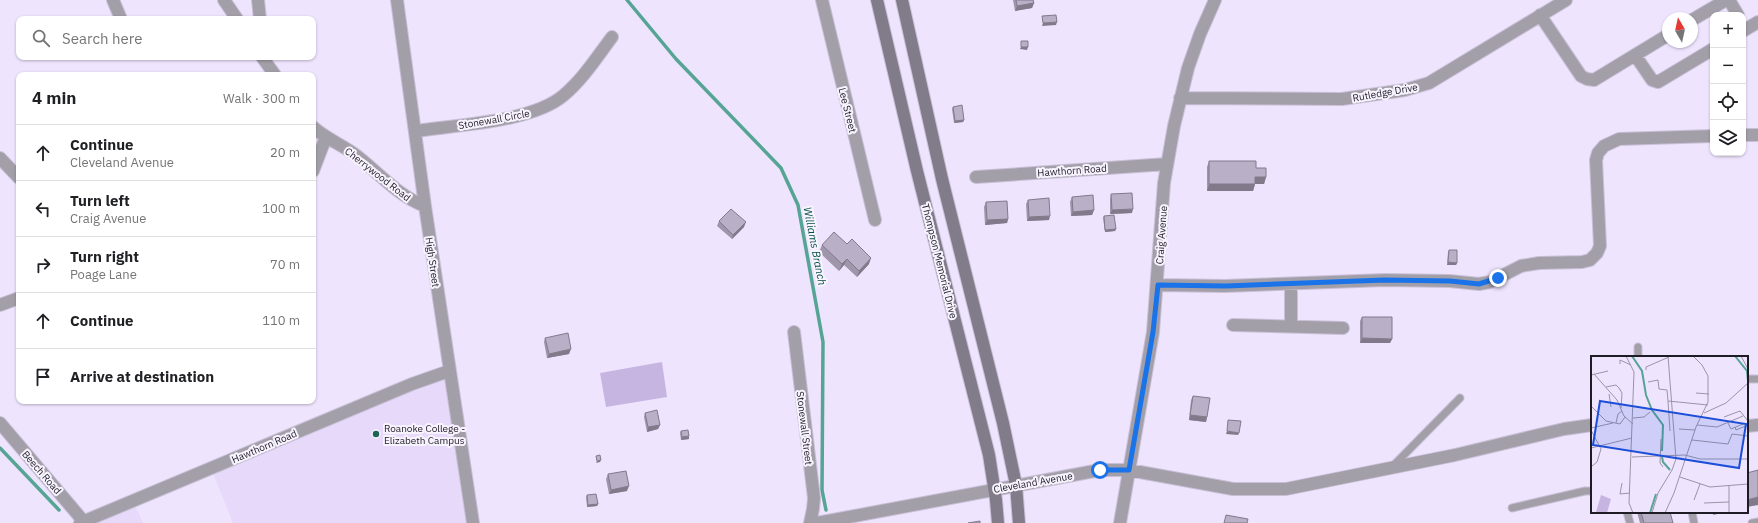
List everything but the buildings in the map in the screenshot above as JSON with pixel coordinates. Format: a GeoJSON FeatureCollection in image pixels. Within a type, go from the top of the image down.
{"type":"FeatureCollection","features":[{"type":"Feature","properties":{"kind":"main road","name":"Thompson Memorial Drive"},"geometry":{"type":"LineString","coordinates":[[877,0],[915,163],[989,455],[995,488],[998,523]]}},
{"type":"Feature","properties":{"kind":"main road","name":"Thompson Memorial Drive"},"geometry":{"type":"LineString","coordinates":[[902,0],[942,179],[1003,424],[1016,484],[1019,523]]}},
{"type":"Feature","properties":{"kind":"street"},"geometry":{"type":"LineString","coordinates":[[113,0],[119,16]]}},
{"type":"Feature","properties":{"kind":"street"},"geometry":{"type":"LineString","coordinates":[[224,0],[235,16]]}},
{"type":"Feature","properties":{"kind":"street"},"geometry":{"type":"LineString","coordinates":[[258,0],[260,16]]}},
{"type":"Feature","properties":{"kind":"street","name":"High Street"},"geometry":{"type":"LineString","coordinates":[[397,0],[425,206],[473,523]]}},
{"type":"Feature","properties":{"kind":"street","name":"Lee Street"},"geometry":{"type":"LineString","coordinates":[[822,0],[875,220]]}},
{"type":"Feature","properties":{"kind":"street","name":"Craig Avenue"},"geometry":{"type":"LineString","coordinates":[[1120,523],[1153,332],[1167,164],[1180,98],[1200,34],[1215,0]]}},
{"type":"Feature","properties":{"kind":"street","name":"Rutledge Drive"},"geometry":{"type":"LineString","coordinates":[[1180,98],[1342,99],[1405,90],[1429,83],[1566,0]]}},
{"type":"Feature","properties":{"kind":"street"},"geometry":{"type":"LineString","coordinates":[[1698,16],[1726,0]]}},
{"type":"Feature","properties":{"kind":"street"},"geometry":{"type":"LineString","coordinates":[[1729,0],[1736,12]]}},
{"type":"Feature","properties":{"kind":"street"},"geometry":{"type":"LineString","coordinates":[[1540,15],[1580,76],[1587,79],[1594,80],[1662,39]]}},
{"type":"Feature","properties":{"kind":"street"},"geometry":{"type":"LineString","coordinates":[[1746,27],[1758,22]]}},
{"type":"Feature","properties":{"kind":"street","name":"Stonewall Circle"},"geometry":{"type":"LineString","coordinates":[[415,131],[518,116],[547,107],[563,96],[577,83],[612,37]]}},
{"type":"Feature","properties":{"kind":"street"},"geometry":{"type":"LineString","coordinates":[[1635,55],[1652,80],[1658,82],[1710,51]]}},
{"type":"Feature","properties":{"kind":"street"},"geometry":{"type":"LineString","coordinates":[[266,60],[273,72]]}},
{"type":"Feature","properties":{"kind":"street","name":"Cherrywood Road"},"geometry":{"type":"LineString","coordinates":[[316,129],[356,155],[412,201],[425,206]]}},
{"type":"Feature","properties":{"kind":"street"},"geometry":{"type":"LineString","coordinates":[[1746,135],[1758,135]]}},
{"type":"Feature","properties":{"kind":"street"},"geometry":{"type":"LineString","coordinates":[[1158,285],[1226,286],[1385,280],[1450,281],[1479,284],[1490,282],[1521,266],[1539,263],[1582,262],[1590,260],[1597,253],[1600,246],[1596,160],[1598,153],[1604,146],[1620,139],[1710,136]]}},
{"type":"Feature","properties":{"kind":"street"},"geometry":{"type":"LineString","coordinates":[[316,163],[326,137]]}},
{"type":"Feature","properties":{"kind":"street"},"geometry":{"type":"LineString","coordinates":[[0,158],[16,175]]}},
{"type":"Feature","properties":{"kind":"street","name":"Hawthorn Road"},"geometry":{"type":"LineString","coordinates":[[976,177],[1167,164]]}},
{"type":"Feature","properties":{"kind":"street"},"geometry":{"type":"LineString","coordinates":[[1290,284],[1291,327]]}},
{"type":"Feature","properties":{"kind":"street"},"geometry":{"type":"LineString","coordinates":[[0,305],[16,299]]}},
{"type":"Feature","properties":{"kind":"street"},"geometry":{"type":"LineString","coordinates":[[1232,326],[1343,328]]}},
{"type":"Feature","properties":{"kind":"street","name":"Stonewall Street"},"geometry":{"type":"LineString","coordinates":[[794,332],[814,498],[810,523]]}},
{"type":"Feature","properties":{"kind":"street","name":"Hawthorn Road"},"geometry":{"type":"LineString","coordinates":[[83,522],[412,384],[449,371]]}},
{"type":"Feature","properties":{"kind":"street","name":"Beech Road"},"geometry":{"type":"LineString","coordinates":[[0,423],[83,522]]}},
{"type":"Feature","properties":{"kind":"street","name":"Cleveland Avenue"},"geometry":{"type":"LineString","coordinates":[[817,523],[1016,484],[1100,470],[1129,470],[1233,490],[1262,491],[1286,489],[1391,469],[1564,429],[1591,425]]}},
{"type":"Feature","properties":{"kind":"street"},"geometry":{"type":"LineString","coordinates":[[1748,426],[1758,425]]}},
{"type":"Feature","properties":{"kind":"street"},"geometry":{"type":"LineString","coordinates":[[102,523],[109,510]]}},
{"type":"Feature","properties":{"kind":"lane"},"geometry":{"type":"LineString","coordinates":[[1638,347],[1638,356]]}},
{"type":"Feature","properties":{"kind":"lane"},"geometry":{"type":"LineString","coordinates":[[1748,379],[1758,378]]}},
{"type":"Feature","properties":{"kind":"lane"},"geometry":{"type":"LineString","coordinates":[[1391,469],[1460,398]]}},
{"type":"Feature","properties":{"kind":"lane"},"geometry":{"type":"LineString","coordinates":[[1512,508],[1585,491],[1591,491]]}},
{"type":"Feature","properties":{"kind":"lane"},"geometry":{"type":"LineString","coordinates":[[1627,513],[1630,523]]}},
{"type":"Feature","properties":{"kind":"lane"},"geometry":{"type":"LineString","coordinates":[[1692,513],[1694,523]]}},
{"type":"Feature","properties":{"kind":"lane"},"geometry":{"type":"LineString","coordinates":[[1752,523],[1758,522]]}},
{"type":"Feature","properties":{"kind":"shaded area"},"geometry":{"type":"Polygon","coordinates":[[[662,362],[667,397],[606,407],[600,373],[662,362]]]}},
{"type":"Feature","properties":{"kind":"shaded area","name":"Roanoke College - Elizabeth Campus"},"geometry":{"type":"Polygon","coordinates":[[[449,371],[473,523],[233,523],[211,468],[449,371]]]}},
{"type":"Feature","properties":{"kind":"shaded area"},"geometry":{"type":"Polygon","coordinates":[[[133,501],[143,523],[80,523],[133,501]]]}},
{"type":"Feature","properties":{"kind":"waterway","name":"Williams Branch"},"geometry":{"type":"LineString","coordinates":[[627,0],[676,59],[781,168],[798,205],[823,342],[822,490],[826,510]]}},
{"type":"Feature","properties":{"kind":"waterway"},"geometry":{"type":"LineString","coordinates":[[0,448],[59,510]]}},
{"type":"Feature","properties":{"kind":"place","name":"Roanoke College - Elizabeth Campus"},"geometry":{"type":"Point","coordinates":[376,434]}},
{"type":"Feature","properties":{"kind":"route"},"geometry":{"type":"LineString","coordinates":[[1100,470],[1129,470],[1153,332],[1158,285],[1226,286],[1385,280],[1450,281],[1479,284],[1490,282],[1498,278]]}}]}
